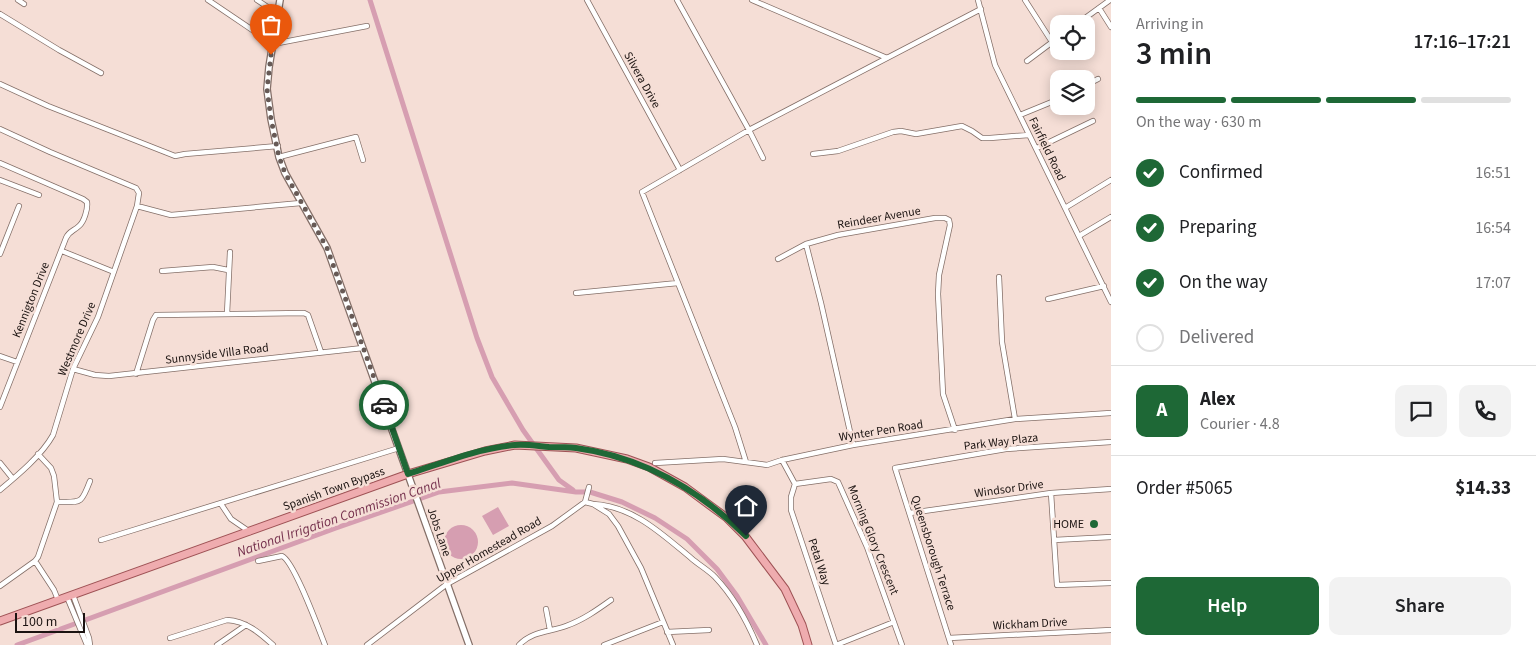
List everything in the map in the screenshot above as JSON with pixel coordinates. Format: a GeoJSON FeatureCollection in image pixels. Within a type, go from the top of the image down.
{"type":"FeatureCollection","features":[{"type":"Feature","properties":{"kind":"main road","name":"Spanish Town Bypass"},"geometry":{"type":"LineString","coordinates":[[0,622],[408,474],[485,450],[515,445],[576,448],[627,459],[649,467],[706,502],[746,536],[785,589],[802,625],[808,645]]}},
{"type":"Feature","properties":{"kind":"street"},"geometry":{"type":"LineString","coordinates":[[18,0],[24,4]]}},
{"type":"Feature","properties":{"kind":"street"},"geometry":{"type":"LineString","coordinates":[[208,0],[273,44],[367,26]]}},
{"type":"Feature","properties":{"kind":"street"},"geometry":{"type":"LineString","coordinates":[[257,0],[278,14]]}},
{"type":"Feature","properties":{"kind":"street","name":"Jobs Lane"},"geometry":{"type":"LineString","coordinates":[[280,0],[267,89],[279,157],[285,173],[327,248],[469,645]]}},
{"type":"Feature","properties":{"kind":"street","name":"Silvera Drive"},"geometry":{"type":"LineString","coordinates":[[587,0],[680,170]]}},
{"type":"Feature","properties":{"kind":"street"},"geometry":{"type":"LineString","coordinates":[[677,0],[763,158]]}},
{"type":"Feature","properties":{"kind":"street"},"geometry":{"type":"LineString","coordinates":[[752,0],[887,58]]}},
{"type":"Feature","properties":{"kind":"street","name":"Fairfield Road"},"geometry":{"type":"LineString","coordinates":[[978,0],[995,65],[1111,302]]}},
{"type":"Feature","properties":{"kind":"street"},"geometry":{"type":"LineString","coordinates":[[1025,0],[1050,39]]}},
{"type":"Feature","properties":{"kind":"street"},"geometry":{"type":"LineString","coordinates":[[1089,15],[1110,0]]}},
{"type":"Feature","properties":{"kind":"street"},"geometry":{"type":"LineString","coordinates":[[1099,8],[1111,27]]}},
{"type":"Feature","properties":{"kind":"street"},"geometry":{"type":"LineString","coordinates":[[746,462],[735,427],[642,192],[749,130],[981,9]]}},
{"type":"Feature","properties":{"kind":"street"},"geometry":{"type":"LineString","coordinates":[[0,14],[101,73]]}},
{"type":"Feature","properties":{"kind":"street"},"geometry":{"type":"LineString","coordinates":[[1027,61],[1050,44]]}},
{"type":"Feature","properties":{"kind":"street"},"geometry":{"type":"LineString","coordinates":[[0,84],[48,106],[175,156],[278,146]]}},
{"type":"Feature","properties":{"kind":"street"},"geometry":{"type":"LineString","coordinates":[[1020,115],[1050,103]]}},
{"type":"Feature","properties":{"kind":"street"},"geometry":{"type":"LineString","coordinates":[[1037,148],[1093,121]]}},
{"type":"Feature","properties":{"kind":"street"},"geometry":{"type":"LineString","coordinates":[[813,154],[838,151],[901,131],[916,134],[962,126],[972,130],[982,138],[1029,135]]}},
{"type":"Feature","properties":{"kind":"street"},"geometry":{"type":"LineString","coordinates":[[0,129],[136,188],[139,192],[137,206],[171,215],[301,203]]}},
{"type":"Feature","properties":{"kind":"street"},"geometry":{"type":"LineString","coordinates":[[279,157],[356,137],[364,160]]}},
{"type":"Feature","properties":{"kind":"street","name":"Kennigton Drive"},"geometry":{"type":"LineString","coordinates":[[0,163],[83,199],[87,202],[88,207],[79,226],[68,233],[0,407]]}},
{"type":"Feature","properties":{"kind":"street"},"geometry":{"type":"LineString","coordinates":[[0,180],[39,196]]}},
{"type":"Feature","properties":{"kind":"street"},"geometry":{"type":"LineString","coordinates":[[1065,208],[1111,180]]}},
{"type":"Feature","properties":{"kind":"street"},"geometry":{"type":"LineString","coordinates":[[0,254],[19,206]]}},
{"type":"Feature","properties":{"kind":"street","name":"Westmore Drive"},"geometry":{"type":"LineString","coordinates":[[0,490],[38,454],[53,435],[73,369],[98,317],[137,206]]}},
{"type":"Feature","properties":{"kind":"street"},"geometry":{"type":"LineString","coordinates":[[1079,236],[1111,217]]}},
{"type":"Feature","properties":{"kind":"street","name":"Reindeer Avenue"},"geometry":{"type":"LineString","coordinates":[[806,244],[838,235],[935,218],[949,220],[949,234],[939,275],[938,294],[943,394],[955,430]]}},
{"type":"Feature","properties":{"kind":"street"},"geometry":{"type":"LineString","coordinates":[[778,259],[806,244],[853,444]]}},
{"type":"Feature","properties":{"kind":"street"},"geometry":{"type":"LineString","coordinates":[[62,252],[114,272]]}},
{"type":"Feature","properties":{"kind":"street"},"geometry":{"type":"LineString","coordinates":[[227,314],[230,252]]}},
{"type":"Feature","properties":{"kind":"street"},"geometry":{"type":"LineString","coordinates":[[162,271],[213,268],[228,270]]}},
{"type":"Feature","properties":{"kind":"street"},"geometry":{"type":"LineString","coordinates":[[999,277],[1002,342],[1015,420]]}},
{"type":"Feature","properties":{"kind":"street"},"geometry":{"type":"LineString","coordinates":[[576,293],[678,283]]}},
{"type":"Feature","properties":{"kind":"street"},"geometry":{"type":"LineString","coordinates":[[1048,298],[1104,286]]}},
{"type":"Feature","properties":{"kind":"street"},"geometry":{"type":"LineString","coordinates":[[136,374],[156,315],[304,314],[308,316],[321,352]]}},
{"type":"Feature","properties":{"kind":"street","name":"Sunnyside Villa Road"},"geometry":{"type":"LineString","coordinates":[[73,369],[95,375],[109,376],[363,348]]}},
{"type":"Feature","properties":{"kind":"street"},"geometry":{"type":"LineString","coordinates":[[0,356],[17,362]]}},
{"type":"Feature","properties":{"kind":"street","name":"Wynter Pen Road"},"geometry":{"type":"LineString","coordinates":[[655,463],[723,459],[767,465],[853,444],[1015,420],[1111,413]]}},
{"type":"Feature","properties":{"kind":"street","name":"Park Way Plaza"},"geometry":{"type":"LineString","coordinates":[[895,468],[1006,449],[1111,442]]}},
{"type":"Feature","properties":{"kind":"street"},"geometry":{"type":"LineString","coordinates":[[101,540],[399,448]]}},
{"type":"Feature","properties":{"kind":"street"},"geometry":{"type":"LineString","coordinates":[[0,586],[35,561],[57,502],[54,476],[51,468],[38,454]]}},
{"type":"Feature","properties":{"kind":"street"},"geometry":{"type":"LineString","coordinates":[[782,460],[795,484]]}},
{"type":"Feature","properties":{"kind":"street"},"geometry":{"type":"LineString","coordinates":[[0,463],[13,479]]}},
{"type":"Feature","properties":{"kind":"street","name":"Queensborough Terrace"},"geometry":{"type":"LineString","coordinates":[[895,468],[951,645]]}},
{"type":"Feature","properties":{"kind":"street","name":"Morning Glory Crescent"},"geometry":{"type":"LineString","coordinates":[[795,484],[831,479],[838,482],[867,548],[902,645]]}},
{"type":"Feature","properties":{"kind":"street"},"geometry":{"type":"LineString","coordinates":[[57,502],[77,502],[84,497],[90,481]]}},
{"type":"Feature","properties":{"kind":"street","name":"Petal Way"},"geometry":{"type":"LineString","coordinates":[[795,484],[791,497],[791,510],[836,645]]}},
{"type":"Feature","properties":{"kind":"street"},"geometry":{"type":"LineString","coordinates":[[589,487],[586,501],[609,514],[618,526],[641,568],[673,645]]}},
{"type":"Feature","properties":{"kind":"street","name":"Windsor Drive"},"geometry":{"type":"LineString","coordinates":[[910,513],[1051,493],[1111,489]]}},
{"type":"Feature","properties":{"kind":"street"},"geometry":{"type":"LineString","coordinates":[[1051,493],[1057,585],[1111,583]]}},
{"type":"Feature","properties":{"kind":"street","name":"Upper Homestead Road"},"geometry":{"type":"LineString","coordinates":[[367,645],[447,584],[552,526],[586,501]]}},
{"type":"Feature","properties":{"kind":"street"},"geometry":{"type":"LineString","coordinates":[[221,504],[231,519],[250,532]]}},
{"type":"Feature","properties":{"kind":"street"},"geometry":{"type":"LineString","coordinates":[[593,504],[605,504],[633,515],[658,530],[715,577],[732,598],[752,632],[757,645]]}},
{"type":"Feature","properties":{"kind":"street"},"geometry":{"type":"LineString","coordinates":[[1054,540],[1111,537]]}},
{"type":"Feature","properties":{"kind":"street"},"geometry":{"type":"LineString","coordinates":[[258,560],[286,557],[296,575],[326,645]]}},
{"type":"Feature","properties":{"kind":"street"},"geometry":{"type":"LineString","coordinates":[[35,561],[54,590],[58,600]]}},
{"type":"Feature","properties":{"kind":"street"},"geometry":{"type":"LineString","coordinates":[[70,596],[84,624],[88,645]]}},
{"type":"Feature","properties":{"kind":"street"},"geometry":{"type":"LineString","coordinates":[[70,596],[74,617],[88,645]]}},
{"type":"Feature","properties":{"kind":"street"},"geometry":{"type":"LineString","coordinates":[[519,645],[525,638],[566,626],[590,615],[610,600]]}},
{"type":"Feature","properties":{"kind":"street"},"geometry":{"type":"LineString","coordinates":[[546,609],[550,630]]}},
{"type":"Feature","properties":{"kind":"street"},"geometry":{"type":"LineString","coordinates":[[170,638],[228,620],[237,620],[260,633],[273,645]]}},
{"type":"Feature","properties":{"kind":"street"},"geometry":{"type":"LineString","coordinates":[[604,645],[663,622]]}},
{"type":"Feature","properties":{"kind":"street"},"geometry":{"type":"LineString","coordinates":[[836,645],[894,622]]}},
{"type":"Feature","properties":{"kind":"street"},"geometry":{"type":"LineString","coordinates":[[217,645],[246,625]]}},
{"type":"Feature","properties":{"kind":"street"},"geometry":{"type":"LineString","coordinates":[[667,632],[709,630]]}},
{"type":"Feature","properties":{"kind":"street","name":"Wickham Drive"},"geometry":{"type":"LineString","coordinates":[[949,638],[1111,630]]}},
{"type":"Feature","properties":{"kind":"shaded area"},"geometry":{"type":"Polygon","coordinates":[[[498,507],[509,526],[493,535],[482,516],[498,507]]]}},
{"type":"Feature","properties":{"kind":"shaded area"},"geometry":{"type":"Polygon","coordinates":[[[461,525],[468,526],[473,530],[477,535],[477,549],[473,554],[468,558],[461,559],[454,558],[449,554],[445,549],[444,542],[445,535],[449,530],[454,526],[461,525]]]}},
{"type":"Feature","properties":{"kind":"waterway"},"geometry":{"type":"LineString","coordinates":[[370,0],[477,338],[492,377],[523,430],[559,480],[573,490]]}},
{"type":"Feature","properties":{"kind":"waterway","name":"National Irrigation Commission Canal"},"geometry":{"type":"LineString","coordinates":[[17,645],[439,492],[512,483],[576,492],[590,492],[622,502],[655,518],[687,539],[717,569],[737,596],[766,645]]}},
{"type":"Feature","properties":{"kind":"way so far"},"geometry":{"type":"LineString","coordinates":[[271,55],[267,89],[279,157],[285,173],[327,248],[384,405]]}},
{"type":"Feature","properties":{"kind":"place","name":"HOME"},"geometry":{"type":"Point","coordinates":[1094,524]}},
{"type":"Feature","properties":{"kind":"route"},"geometry":{"type":"LineString","coordinates":[[384,405],[408,474],[485,450],[515,445],[576,448],[627,459],[649,467],[706,502],[746,536]]}}]}
